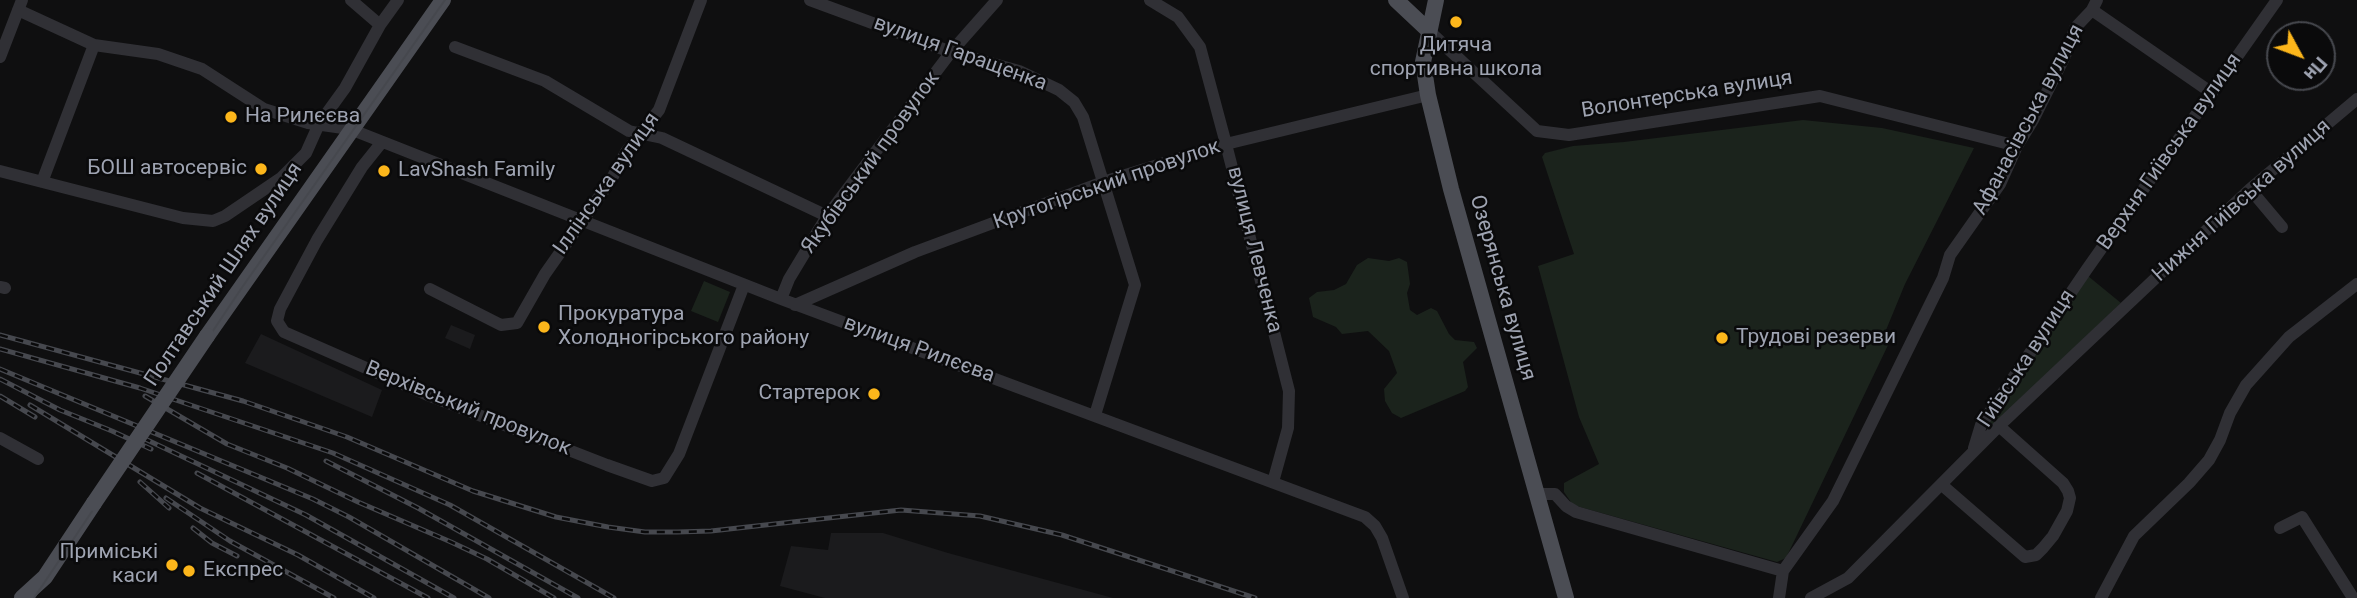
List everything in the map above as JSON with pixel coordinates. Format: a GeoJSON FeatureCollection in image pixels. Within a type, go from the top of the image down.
{"type":"FeatureCollection","features":[{"type":"Feature","properties":{"kind":"main road","name":"Полтавський Шлях вулиця"},"geometry":{"type":"LineString","coordinates":[[22,598],[44,577],[207,336],[443,0]]}},
{"type":"Feature","properties":{"kind":"main road"},"geometry":{"type":"LineString","coordinates":[[1396,0],[1429,31]]}},
{"type":"Feature","properties":{"kind":"main road"},"geometry":{"type":"LineString","coordinates":[[1429,31],[1436,0]]}},
{"type":"Feature","properties":{"kind":"main road","name":"Озерянська вулиця"},"geometry":{"type":"LineString","coordinates":[[1429,31],[1423,62],[1428,95],[1451,189],[1566,598]]}},
{"type":"Feature","properties":{"kind":"main road","name":"Полтавський Шлях вулиця"},"geometry":{"type":"LineString","coordinates":[[37,598],[44,577]]}},
{"type":"Feature","properties":{"kind":"street"},"geometry":{"type":"LineString","coordinates":[[351,0],[380,25]]}},
{"type":"Feature","properties":{"kind":"street"},"geometry":{"type":"LineString","coordinates":[[0,171],[183,218],[213,221],[225,216],[281,178],[306,153],[320,124],[398,0]]}},
{"type":"Feature","properties":{"kind":"street","name":"Іллінська вулиця"},"geometry":{"type":"LineString","coordinates":[[430,289],[500,325],[517,323],[545,274],[611,180],[626,152],[659,110],[701,0]]}},
{"type":"Feature","properties":{"kind":"street","name":"вулиця Гаращенка"},"geometry":{"type":"LineString","coordinates":[[810,0],[951,52],[1019,71],[1059,90],[1074,102],[1083,117],[1135,285],[1095,415]]}},
{"type":"Feature","properties":{"kind":"street","name":"Якубівський провулок"},"geometry":{"type":"LineString","coordinates":[[781,299],[789,279],[827,216],[951,52],[998,0]]}},
{"type":"Feature","properties":{"kind":"street","name":"вулиця Левченка"},"geometry":{"type":"LineString","coordinates":[[1150,0],[1178,17],[1200,47],[1226,144],[1289,391],[1288,428],[1273,482]]}},
{"type":"Feature","properties":{"kind":"street","name":"Верхня Гиївська вулиця"},"geometry":{"type":"LineString","coordinates":[[2087,269],[2277,0]]}},
{"type":"Feature","properties":{"kind":"street"},"geometry":{"type":"LineString","coordinates":[[0,57],[20,5]]}},
{"type":"Feature","properties":{"kind":"street","name":"вулиця Рилєєва"},"geometry":{"type":"LineString","coordinates":[[20,5],[94,45],[158,54],[202,69],[264,109],[308,123],[352,129],[796,305],[1365,517],[1375,526],[1382,538],[1403,598]]}},
{"type":"Feature","properties":{"kind":"street"},"geometry":{"type":"LineString","coordinates":[[2094,5],[2212,93]]}},
{"type":"Feature","properties":{"kind":"street","name":"Афанасівська вулиця"},"geometry":{"type":"LineString","coordinates":[[1783,571],[1833,501],[1944,278],[1950,255],[2000,184],[2064,56],[2075,28],[2094,5]]}},
{"type":"Feature","properties":{"kind":"street","name":"Волонтерська вулиця"},"geometry":{"type":"LineString","coordinates":[[1429,31],[1537,131],[1569,135],[1820,96],[2017,146]]}},
{"type":"Feature","properties":{"kind":"street"},"geometry":{"type":"LineString","coordinates":[[42,182],[94,45]]}},
{"type":"Feature","properties":{"kind":"street"},"geometry":{"type":"LineString","coordinates":[[455,47],[545,81],[629,131],[662,138],[827,216]]}},
{"type":"Feature","properties":{"kind":"street","name":"Крутогірський провулок"},"geometry":{"type":"LineString","coordinates":[[796,305],[915,252],[1103,182],[1226,144],[1428,95]]}},
{"type":"Feature","properties":{"kind":"street","name":"Нижня Гиївська вулиця"},"geometry":{"type":"LineString","coordinates":[[2129,303],[2250,188],[2357,99]]}},
{"type":"Feature","properties":{"kind":"street","name":"Верхівський провулок"},"geometry":{"type":"LineString","coordinates":[[382,142],[362,167],[317,240],[280,309],[277,321],[284,332],[443,401],[629,473],[652,481],[664,478],[679,454],[744,285]]}},
{"type":"Feature","properties":{"kind":"street"},"geometry":{"type":"LineString","coordinates":[[2250,188],[2282,227]]}},
{"type":"Feature","properties":{"kind":"street","name":"Гиївська вулиця"},"geometry":{"type":"LineString","coordinates":[[1972,452],[1981,425],[2087,269]]}},
{"type":"Feature","properties":{"kind":"street"},"geometry":{"type":"LineString","coordinates":[[2101,598],[2134,536],[2209,460],[2230,412],[2246,385],[2290,337],[2328,304],[2357,284]]}},
{"type":"Feature","properties":{"kind":"street","name":"Гиївська вулиця"},"geometry":{"type":"LineString","coordinates":[[1811,598],[1848,578],[1972,452],[2129,303]]}},
{"type":"Feature","properties":{"kind":"street"},"geometry":{"type":"LineString","coordinates":[[1942,485],[2025,557],[2031,557],[2043,548],[2067,511],[2070,498],[2068,491],[2063,483],[1999,426]]}},
{"type":"Feature","properties":{"kind":"street"},"geometry":{"type":"LineString","coordinates":[[0,438],[38,459]]}},
{"type":"Feature","properties":{"kind":"street"},"geometry":{"type":"LineString","coordinates":[[1538,494],[1555,494],[1576,512],[1783,571],[1779,598]]}},
{"type":"Feature","properties":{"kind":"street"},"geometry":{"type":"LineString","coordinates":[[2280,528],[2302,517],[2353,598]]}},
{"type":"Feature","properties":{"kind":"shaded area","name":"Трудові резерви"},"geometry":{"type":"Polygon","coordinates":[[[1803,120],[1882,128],[1974,148],[1905,284],[1884,335],[1890,341],[1786,558],[1777,562],[1573,505],[1564,492],[1564,483],[1599,464],[1579,417],[1538,266],[1574,254],[1542,157],[1545,153],[1573,146],[1803,120]]]}},
{"type":"Feature","properties":{"kind":"shaded area"},"geometry":{"type":"Polygon","coordinates":[[[1368,258],[1389,261],[1399,258],[1407,262],[1410,310],[1417,315],[1431,308],[1437,311],[1455,340],[1474,342],[1477,348],[1463,362],[1468,387],[1465,391],[1401,418],[1392,413],[1385,401],[1384,389],[1397,373],[1389,351],[1368,331],[1342,334],[1336,327],[1313,317],[1309,298],[1317,292],[1334,290],[1346,284],[1357,265],[1368,258]]]}},
{"type":"Feature","properties":{"kind":"shaded area"},"geometry":{"type":"Polygon","coordinates":[[[2088,276],[2121,303],[1988,430],[1985,425],[2088,276]]]}},
{"type":"Feature","properties":{"kind":"shaded area"},"geometry":{"type":"Polygon","coordinates":[[[704,281],[730,292],[718,322],[691,311],[704,281]]]}},
{"type":"Feature","properties":{"kind":"shaded area"},"geometry":{"type":"Polygon","coordinates":[[[451,325],[475,335],[470,349],[445,338],[451,325]]]}},
{"type":"Feature","properties":{"kind":"shaded area"},"geometry":{"type":"Polygon","coordinates":[[[261,334],[382,390],[372,417],[245,363],[261,334]]]}},
{"type":"Feature","properties":{"kind":"shaded area"},"geometry":{"type":"Polygon","coordinates":[[[831,533],[883,533],[1113,598],[825,598],[780,586],[791,546],[828,550],[831,533]]]}},
{"type":"Feature","properties":{"kind":"tram line"},"geometry":{"type":"LineString","coordinates":[[34,598],[243,286],[445,0]]}},
{"type":"Feature","properties":{"kind":"railway"},"geometry":{"type":"LineString","coordinates":[[0,335],[243,401],[347,437],[473,491],[556,517],[645,532],[677,532],[711,531],[901,510],[980,516],[1062,535],[1255,598]]}},
{"type":"Feature","properties":{"kind":"railway"},"geometry":{"type":"LineString","coordinates":[[0,349],[140,388],[333,453],[450,505],[614,598]]}},
{"type":"Feature","properties":{"kind":"railway"},"geometry":{"type":"LineString","coordinates":[[0,369],[313,499],[489,598]]}},
{"type":"Feature","properties":{"kind":"railway"},"geometry":{"type":"LineString","coordinates":[[0,379],[60,410],[151,449]]}},
{"type":"Feature","properties":{"kind":"railway"},"geometry":{"type":"LineString","coordinates":[[0,396],[35,417]]}},
{"type":"Feature","properties":{"kind":"railway"},"geometry":{"type":"LineString","coordinates":[[145,396],[227,444],[451,542],[487,559],[554,598]]}},
{"type":"Feature","properties":{"kind":"railway"},"geometry":{"type":"LineString","coordinates":[[30,405],[200,508],[298,555],[374,598]]}},
{"type":"Feature","properties":{"kind":"railway"},"geometry":{"type":"LineString","coordinates":[[143,438],[306,515],[454,598]]}},
{"type":"Feature","properties":{"kind":"railway"},"geometry":{"type":"LineString","coordinates":[[326,461],[418,508],[578,598]]}},
{"type":"Feature","properties":{"kind":"railway"},"geometry":{"type":"LineString","coordinates":[[197,473],[428,598]]}},
{"type":"Feature","properties":{"kind":"railway"},"geometry":{"type":"LineString","coordinates":[[140,482],[169,508]]}},
{"type":"Feature","properties":{"kind":"railway"},"geometry":{"type":"LineString","coordinates":[[166,498],[230,541],[334,598]]}},
{"type":"Feature","properties":{"kind":"railway"},"geometry":{"type":"LineString","coordinates":[[193,528],[212,543],[237,556]]}},
{"type":"Feature","properties":{"kind":"place","name":"Дитяча спортивна школа"},"geometry":{"type":"Point","coordinates":[1456,22]}},
{"type":"Feature","properties":{"kind":"place","name":"На Рилєєва"},"geometry":{"type":"Point","coordinates":[231,117]}},
{"type":"Feature","properties":{"kind":"place","name":"БОШ автосервіс"},"geometry":{"type":"Point","coordinates":[261,169]}},
{"type":"Feature","properties":{"kind":"place","name":"LavShash Family"},"geometry":{"type":"Point","coordinates":[384,171]}},
{"type":"Feature","properties":{"kind":"place","name":"Прокуратура Холодногірського району"},"geometry":{"type":"Point","coordinates":[544,327]}},
{"type":"Feature","properties":{"kind":"place","name":"Трудові резерви"},"geometry":{"type":"Point","coordinates":[1722,338]}},
{"type":"Feature","properties":{"kind":"place","name":"Стартерок"},"geometry":{"type":"Point","coordinates":[874,394]}},
{"type":"Feature","properties":{"kind":"place","name":"Приміські каси"},"geometry":{"type":"Point","coordinates":[172,565]}},
{"type":"Feature","properties":{"kind":"place","name":"Експрес"},"geometry":{"type":"Point","coordinates":[189,571]}}]}
